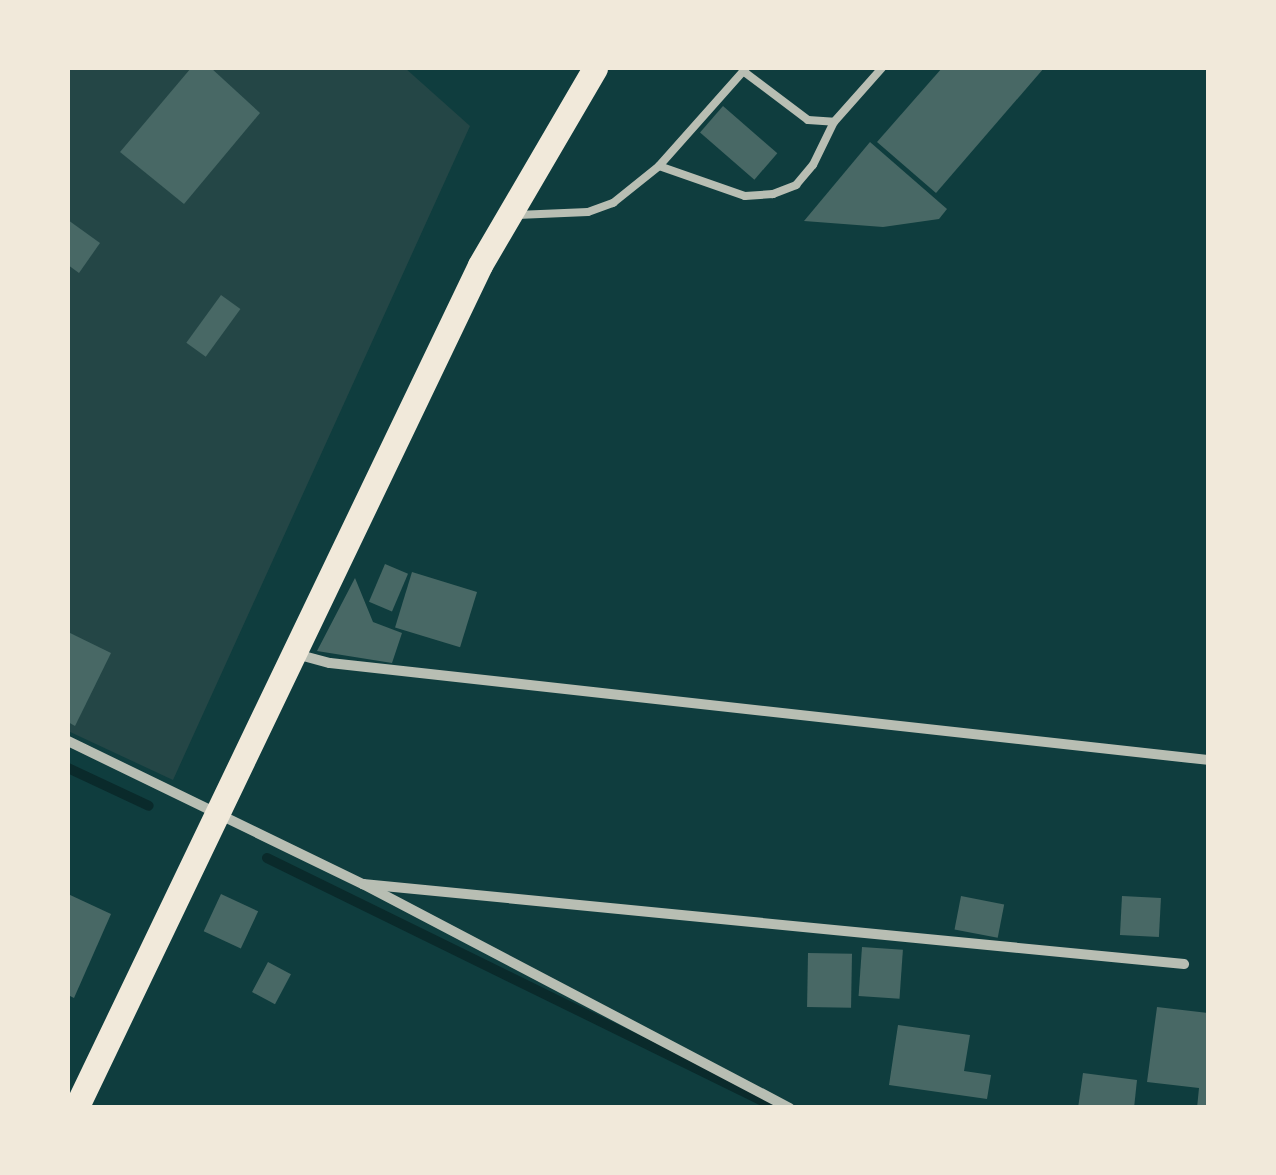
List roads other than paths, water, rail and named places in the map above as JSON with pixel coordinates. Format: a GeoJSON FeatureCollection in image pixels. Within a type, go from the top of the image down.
{"type":"FeatureCollection","features":[{"type":"Feature","properties":{"kind":"main road"},"geometry":{"type":"LineString","coordinates":[[76,1108],[508,215],[595,68]]}},
{"type":"Feature","properties":{"kind":"street"},"geometry":{"type":"LineString","coordinates":[[295,654],[349,666],[1208,760]]}},
{"type":"Feature","properties":{"kind":"street"},"geometry":{"type":"LineString","coordinates":[[68,740],[364,884],[790,1108]]}},
{"type":"Feature","properties":{"kind":"street"},"geometry":{"type":"LineString","coordinates":[[364,884],[1184,964]]}},
{"type":"Feature","properties":{"kind":"lane"},"geometry":{"type":"LineString","coordinates":[[659,166],[746,196],[773,194],[796,185],[813,165],[834,122],[882,68]]}},
{"type":"Feature","properties":{"kind":"lane"},"geometry":{"type":"LineString","coordinates":[[508,215],[588,212],[613,203],[659,166],[744,69],[808,120],[834,122]]}},
{"type":"Feature","properties":{"kind":"waterway"},"geometry":{"type":"LineString","coordinates":[[68,768],[149,806]]}},
{"type":"Feature","properties":{"kind":"waterway"},"geometry":{"type":"LineString","coordinates":[[267,858],[777,1108]]}}]}
